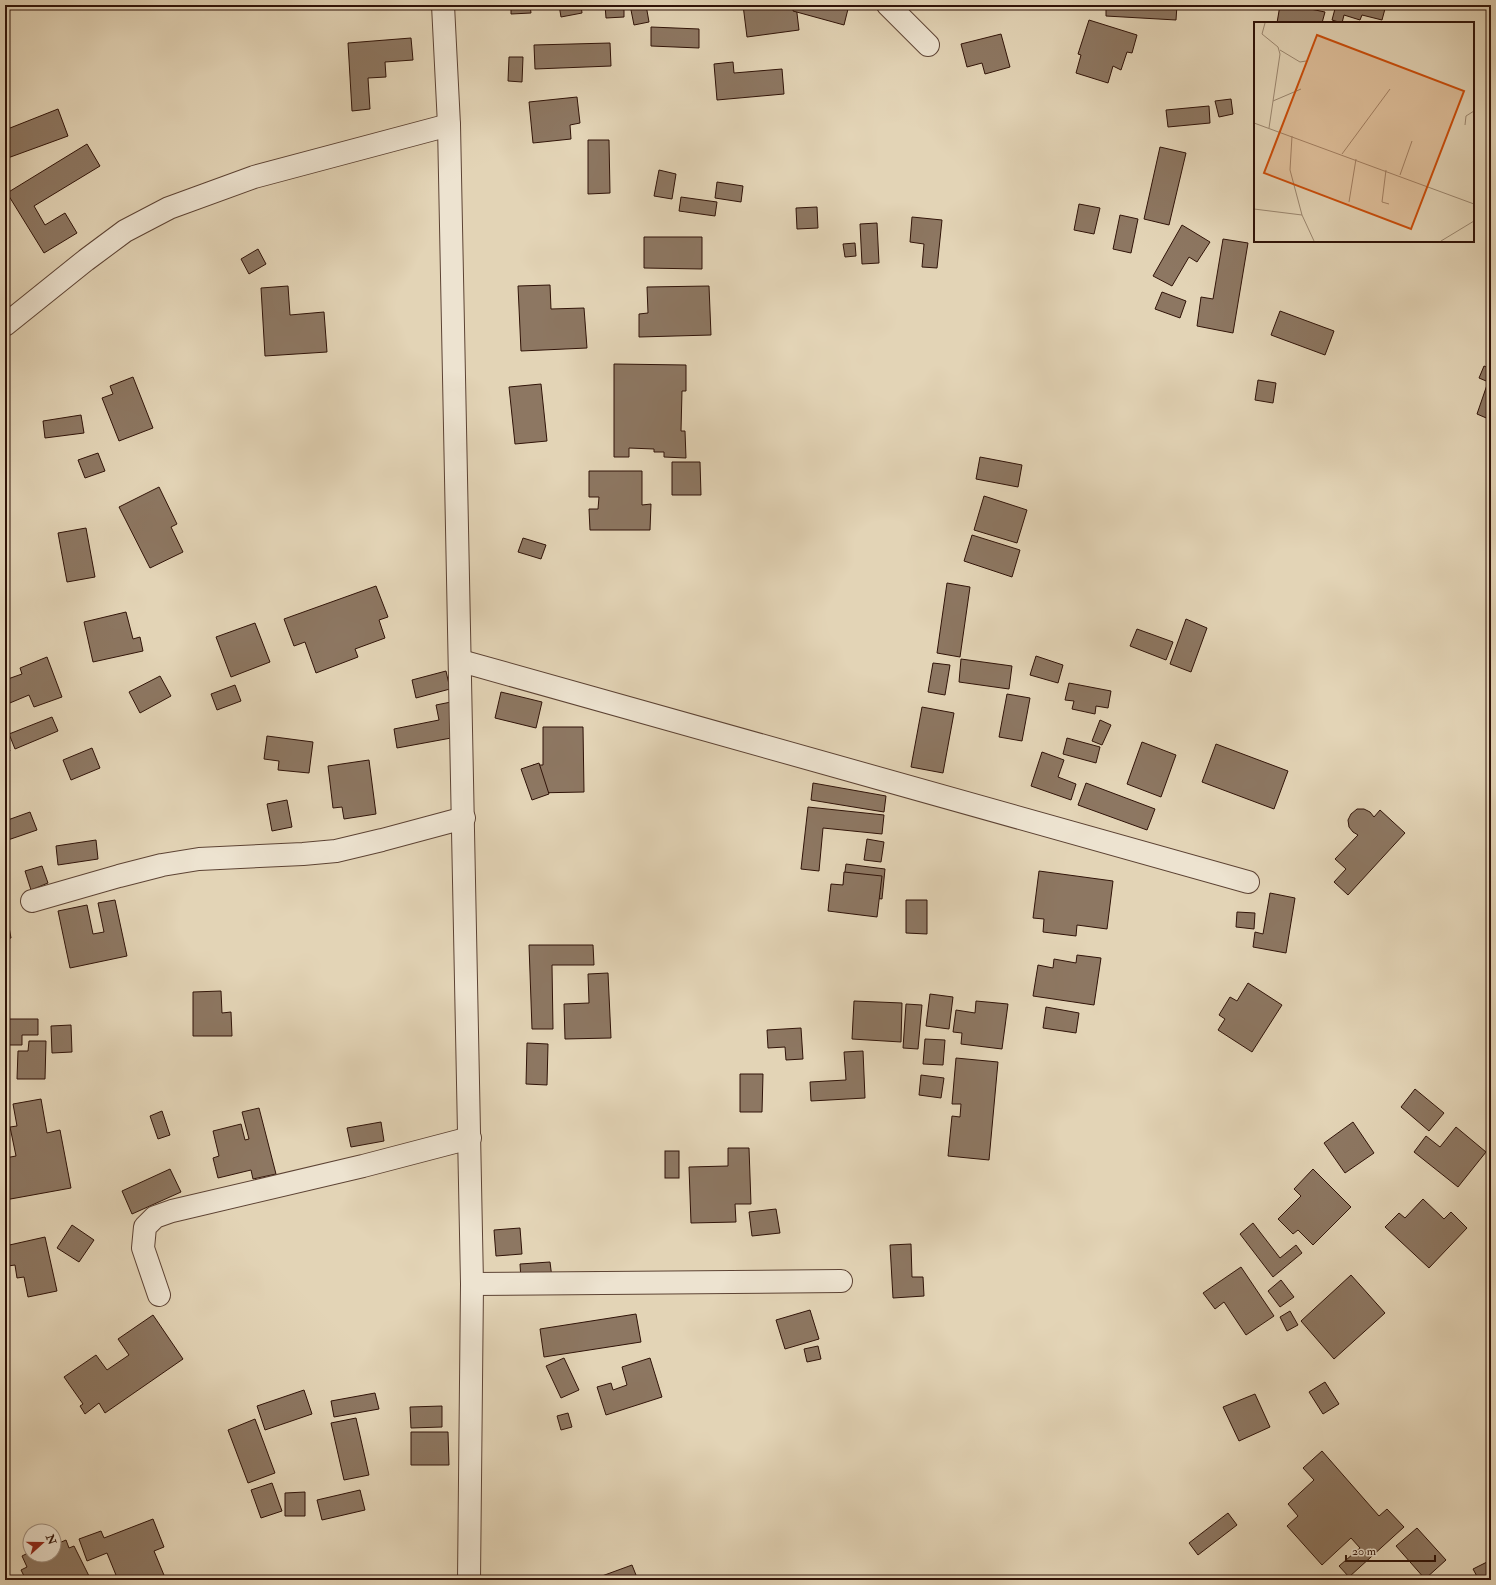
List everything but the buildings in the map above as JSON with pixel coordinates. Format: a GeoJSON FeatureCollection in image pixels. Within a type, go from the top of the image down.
{"type":"FeatureCollection","features":[{"type":"Feature","properties":{"kind":"street"},"geometry":{"type":"LineString","coordinates":[[443,5],[449,125],[470,1138],[472,1284],[468,1580]]}},
{"type":"Feature","properties":{"kind":"street"},"geometry":{"type":"LineString","coordinates":[[888,5],[928,45]]}},
{"type":"Feature","properties":{"kind":"street"},"geometry":{"type":"LineString","coordinates":[[5,325],[86,260],[125,231],[169,208],[254,177],[449,125]]}},
{"type":"Feature","properties":{"kind":"street"},"geometry":{"type":"LineString","coordinates":[[461,661],[1248,882]]}},
{"type":"Feature","properties":{"kind":"street"},"geometry":{"type":"LineString","coordinates":[[32,901],[162,865],[200,859],[336,851],[464,818]]}},
{"type":"Feature","properties":{"kind":"street"},"geometry":{"type":"LineString","coordinates":[[159,1295],[143,1248],[145,1226],[155,1217],[172,1211],[363,1166],[470,1138]]}},
{"type":"Feature","properties":{"kind":"street"},"geometry":{"type":"LineString","coordinates":[[472,1284],[841,1280]]}}]}
